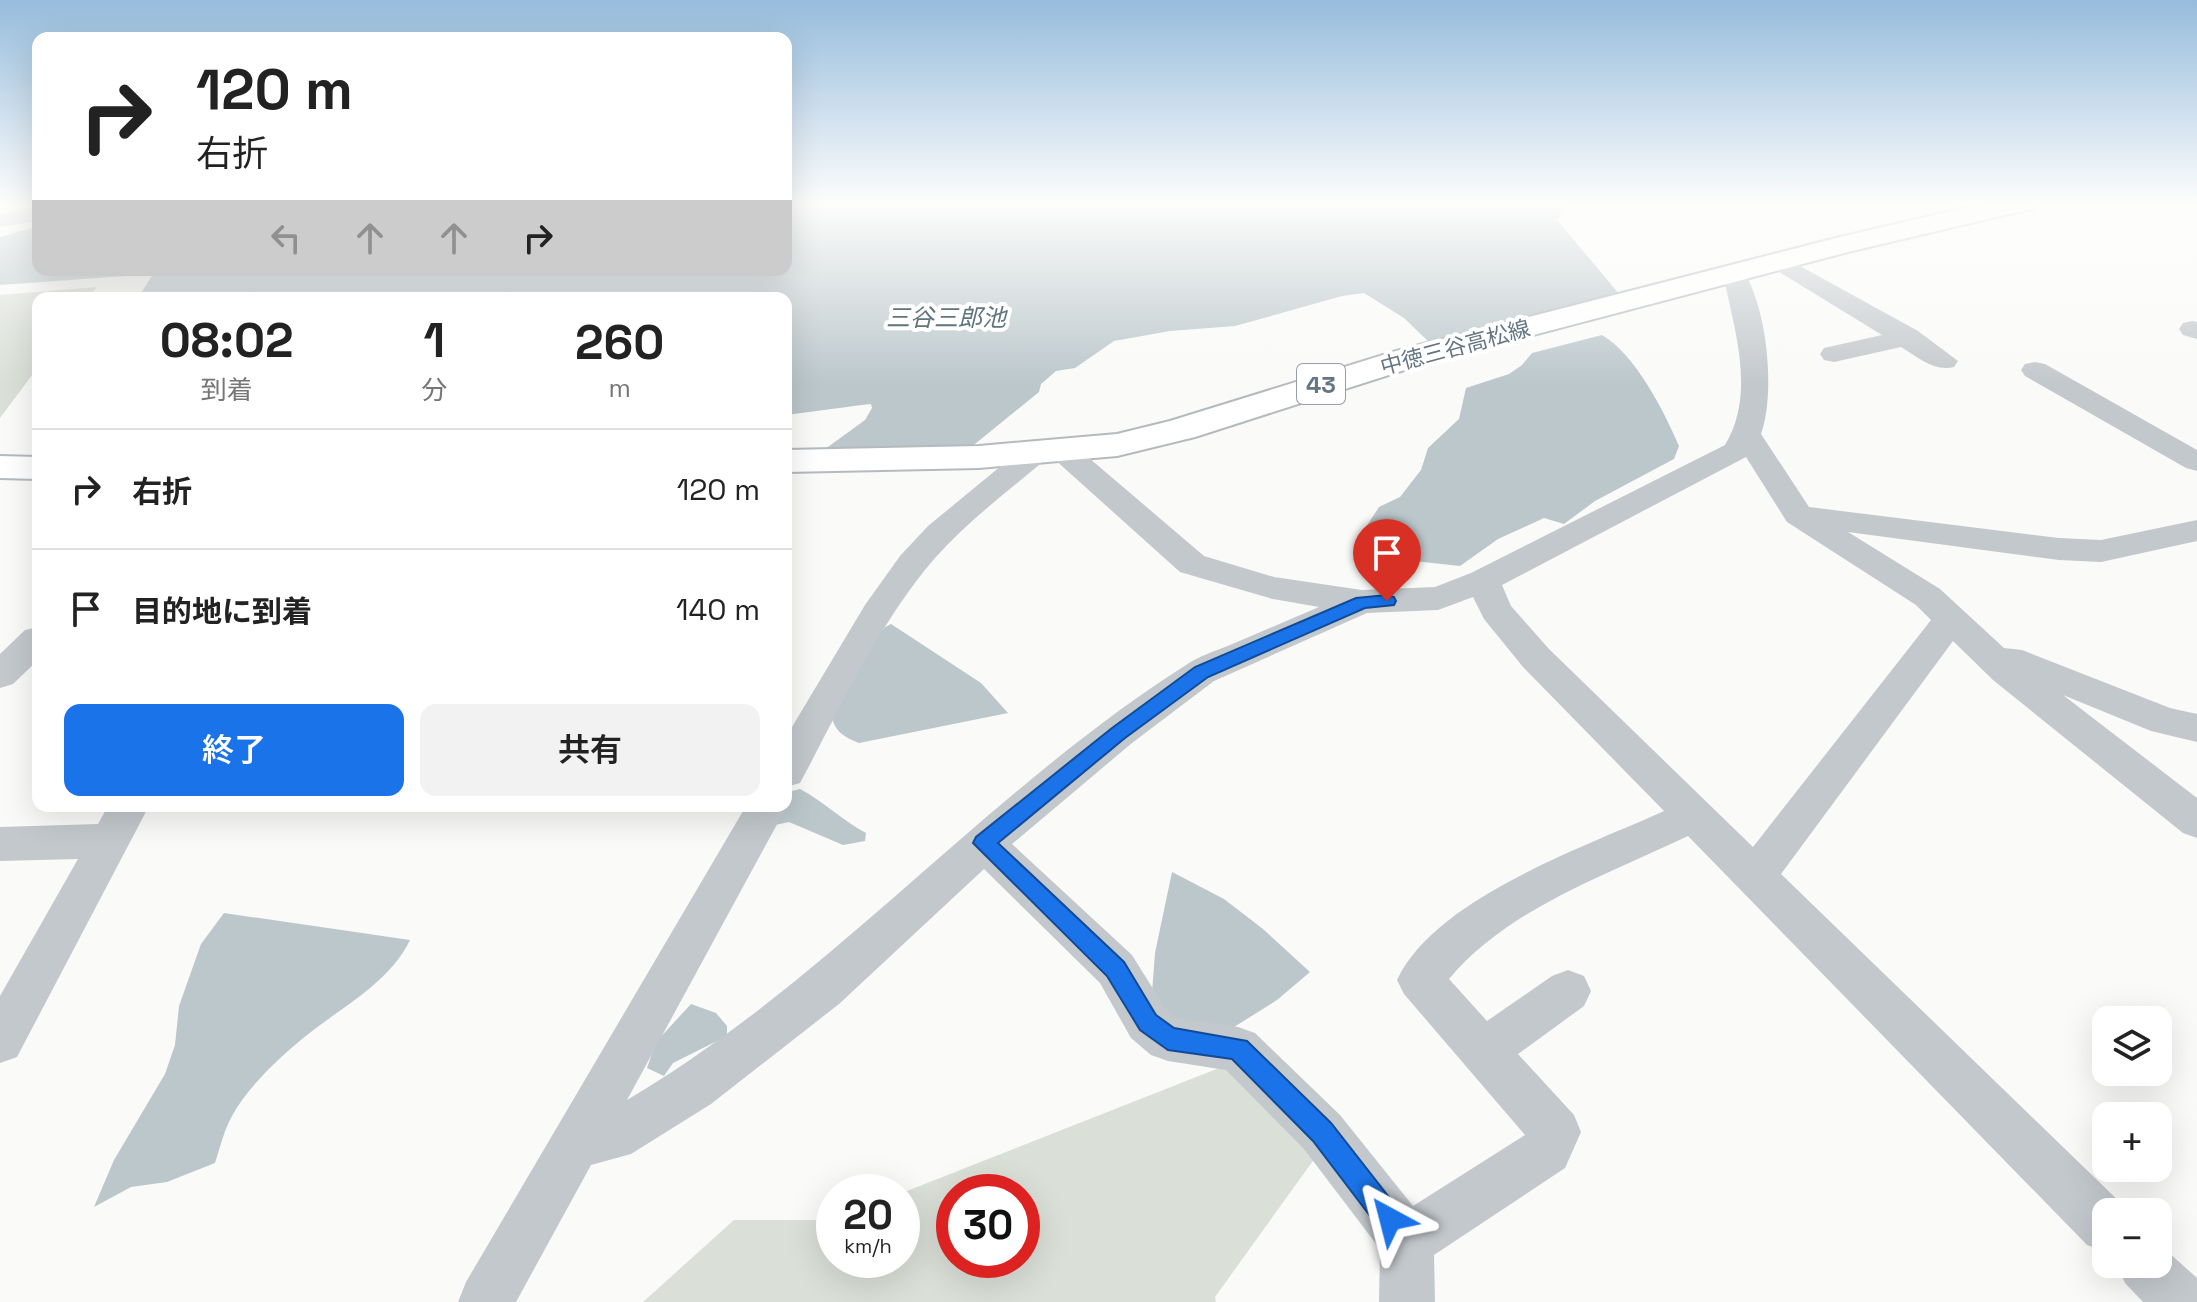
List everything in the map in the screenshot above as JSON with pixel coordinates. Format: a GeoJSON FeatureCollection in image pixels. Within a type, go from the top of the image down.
{"type":"FeatureCollection","features":[{"type":"Feature","properties":{"kind":"main road","name":"中徳三谷高松線"},"geometry":{"type":"LineString","coordinates":[[792,461],[1049,453],[1147,438],[1408,358],[1777,263]]}},
{"type":"Feature","properties":{"kind":"main road"},"geometry":{"type":"LineString","coordinates":[[0,467],[32,468]]}},
{"type":"Feature","properties":{"kind":"street"},"geometry":{"type":"LineString","coordinates":[[1781,263],[1909,337],[1944,361]]}},
{"type":"Feature","properties":{"kind":"street"},"geometry":{"type":"LineString","coordinates":[[792,761],[874,616],[913,563],[952,521],[1049,453],[1192,564],[1273,588],[1362,602],[1438,598],[1483,581],[1705,470],[1736,451],[1748,436],[1758,378],[1738,283],[1733,274]]}},
{"type":"Feature","properties":{"kind":"street"},"geometry":{"type":"LineString","coordinates":[[1834,354],[1909,337]]}},
{"type":"Feature","properties":{"kind":"street"},"geometry":{"type":"LineString","coordinates":[[2035,370],[2197,462]]}},
{"type":"Feature","properties":{"kind":"street"},"geometry":{"type":"LineString","coordinates":[[1748,436],[1798,515],[1928,597],[2006,671],[2197,821]]}},
{"type":"Feature","properties":{"kind":"street"},"geometry":{"type":"LineString","coordinates":[[1798,515],[2059,549],[2101,551],[2177,537],[2197,530]]}},
{"type":"Feature","properties":{"kind":"street"},"geometry":{"type":"LineString","coordinates":[[1483,581],[1496,611],[1536,658],[2092,1212]]}},
{"type":"Feature","properties":{"kind":"street"},"geometry":{"type":"LineString","coordinates":[[577,1142],[613,1136],[694,1087],[823,989],[984,843],[1118,733],[1201,672],[1362,602]]}},
{"type":"Feature","properties":{"kind":"street"},"geometry":{"type":"LineString","coordinates":[[1755,876],[1950,619]]}},
{"type":"Feature","properties":{"kind":"street"},"geometry":{"type":"LineString","coordinates":[[0,675],[32,645]]}},
{"type":"Feature","properties":{"kind":"street"},"geometry":{"type":"LineString","coordinates":[[1982,648],[2164,721],[2197,728]]}},
{"type":"Feature","properties":{"kind":"street"},"geometry":{"type":"LineString","coordinates":[[486,1302],[764,812]]}},
{"type":"Feature","properties":{"kind":"street"},"geometry":{"type":"LineString","coordinates":[[1407,1241],[1547,1150],[1556,1132],[1420,980],[1449,946],[1513,900],[1694,815]]}},
{"type":"Feature","properties":{"kind":"street"},"geometry":{"type":"LineString","coordinates":[[0,844],[119,823]]}},
{"type":"Feature","properties":{"kind":"street"},"geometry":{"type":"LineString","coordinates":[[0,1041],[119,823]]}},
{"type":"Feature","properties":{"kind":"street"},"geometry":{"type":"LineString","coordinates":[[984,843],[1116,969],[1148,1023],[1168,1039],[1238,1049],[1322,1132],[1407,1241],[1407,1302]]}},
{"type":"Feature","properties":{"kind":"street"},"geometry":{"type":"LineString","coordinates":[[1484,1051],[1568,991]]}},
{"type":"Feature","properties":{"kind":"street"},"geometry":{"type":"LineString","coordinates":[[2158,1278],[2182,1302]]}},
{"type":"Feature","properties":{"kind":"shaded area"},"geometry":{"type":"Polygon","coordinates":[[[97,287],[93,292],[36,292],[97,287]]]}},
{"type":"Feature","properties":{"kind":"shaded area"},"geometry":{"type":"Polygon","coordinates":[[[32,292],[32,375],[0,418],[0,295],[32,292]]]}},
{"type":"Feature","properties":{"kind":"shaded area"},"geometry":{"type":"Polygon","coordinates":[[[1242,1059],[1315,1158],[1215,1297],[1216,1302],[643,1302],[734,1220],[816,1220],[816,1278],[920,1278],[920,1186],[936,1180],[936,1278],[1040,1278],[1040,1174],[950,1174],[1242,1059]]]}},
{"type":"Feature","properties":{"kind":"water","name":"三谷三郎池"},"geometry":{"type":"Polygon","coordinates":[[[0,263],[32,263],[32,276],[125,276],[0,285],[0,263]]]}},
{"type":"Feature","properties":{"kind":"water","name":"三谷三郎池"},"geometry":{"type":"Polygon","coordinates":[[[792,263],[1593,263],[1620,295],[1472,331],[1435,344],[1404,318],[1364,293],[1342,296],[1235,326],[1170,331],[1114,341],[1075,368],[1056,371],[1041,384],[1039,392],[970,448],[821,452],[865,420],[872,408],[871,404],[792,414],[792,292],[142,292],[152,276],[792,276],[792,263]]]}},
{"type":"Feature","properties":{"kind":"water"},"geometry":{"type":"Polygon","coordinates":[[[1602,335],[1626,355],[1657,401],[1679,446],[1674,459],[1595,501],[1564,524],[1544,518],[1498,539],[1460,566],[1395,559],[1368,524],[1379,507],[1400,497],[1421,470],[1428,448],[1459,419],[1466,388],[1509,374],[1532,353],[1602,335]]]}},
{"type":"Feature","properties":{"kind":"water"},"geometry":{"type":"Polygon","coordinates":[[[891,624],[981,683],[1008,713],[859,743],[845,736],[835,726],[831,715],[872,634],[891,624]]]}},
{"type":"Feature","properties":{"kind":"water"},"geometry":{"type":"Polygon","coordinates":[[[800,789],[866,833],[865,841],[843,845],[789,822],[775,825],[783,812],[792,812],[792,791],[800,789]]]}},
{"type":"Feature","properties":{"kind":"water"},"geometry":{"type":"Polygon","coordinates":[[[1172,872],[1224,899],[1310,972],[1277,1000],[1223,1034],[1180,1030],[1151,1006],[1155,953],[1172,872]]]}},
{"type":"Feature","properties":{"kind":"water"},"geometry":{"type":"Polygon","coordinates":[[[224,913],[410,940],[401,956],[376,983],[302,1039],[254,1085],[229,1121],[215,1163],[167,1182],[131,1187],[94,1207],[114,1160],[165,1074],[175,1045],[179,1006],[201,944],[224,913]]]}},
{"type":"Feature","properties":{"kind":"water"},"geometry":{"type":"Polygon","coordinates":[[[691,1004],[716,1013],[727,1026],[727,1036],[673,1063],[664,1076],[647,1068],[656,1042],[691,1004]]]}},
{"type":"Feature","properties":{"kind":"route"},"geometry":{"type":"LineString","coordinates":[[1387,601],[1362,602],[1201,672],[1118,733],[984,843],[1116,969],[1148,1023],[1168,1039],[1238,1049],[1322,1132],[1390,1219]]}}]}
